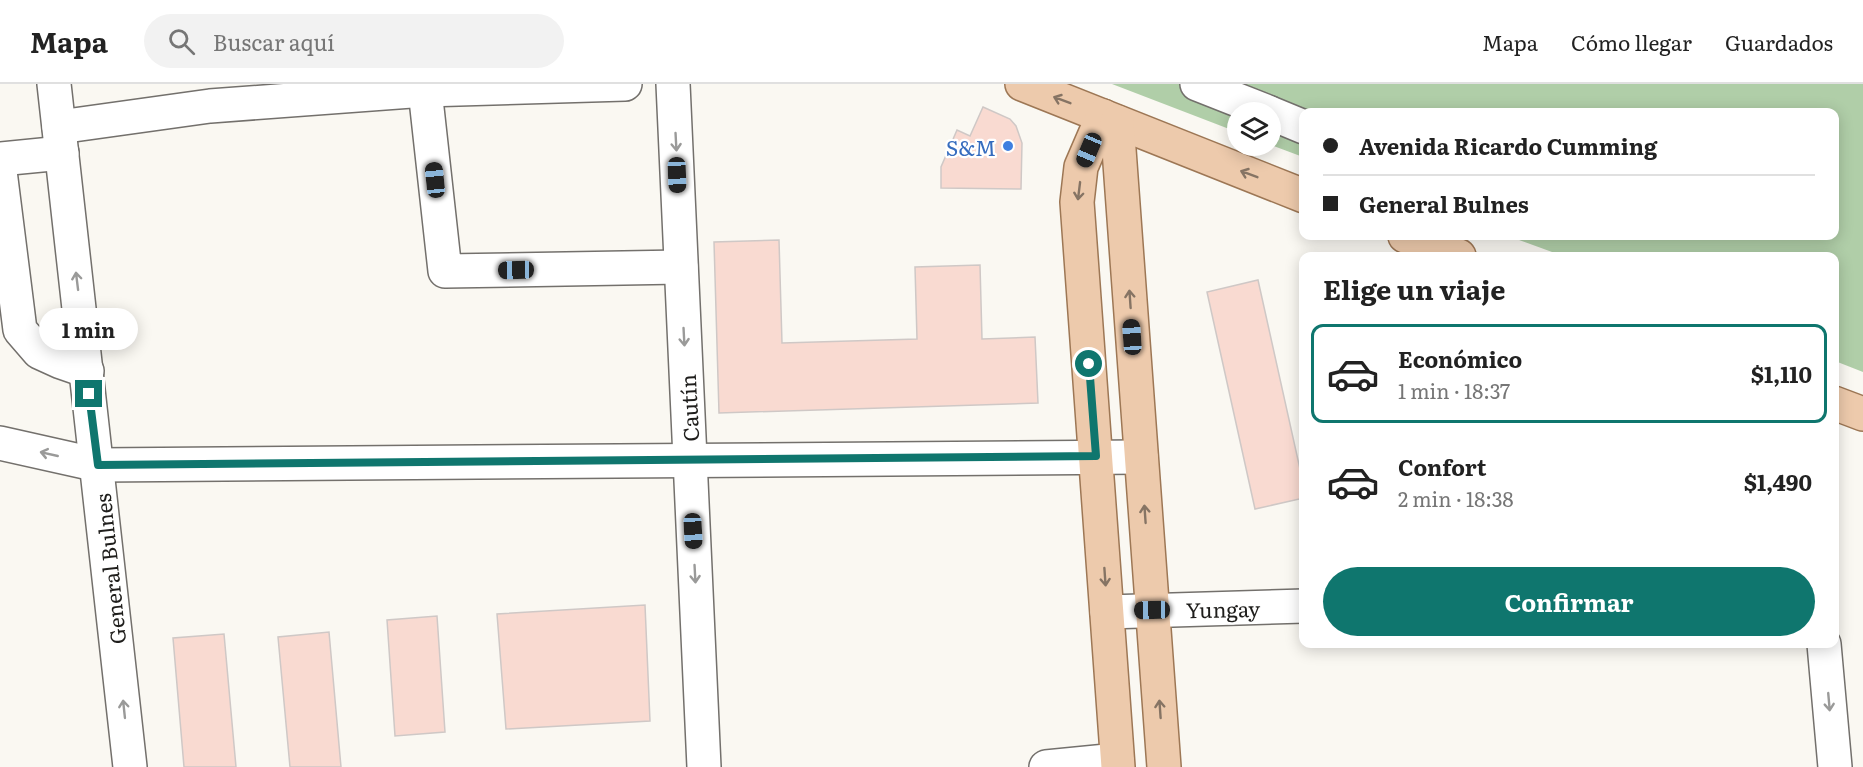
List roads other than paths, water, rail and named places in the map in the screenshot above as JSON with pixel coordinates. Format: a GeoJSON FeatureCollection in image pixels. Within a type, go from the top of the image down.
{"type":"FeatureCollection","features":[{"type":"Feature","properties":{"kind":"main road"},"geometry":{"type":"LineString","coordinates":[[1022,84],[1299,194]]}},
{"type":"Feature","properties":{"kind":"main road"},"geometry":{"type":"LineString","coordinates":[[1110,119],[1081,167],[1077,202],[1118,763]]}},
{"type":"Feature","properties":{"kind":"main road"},"geometry":{"type":"LineString","coordinates":[[1110,119],[1141,456],[1164,767]]}},
{"type":"Feature","properties":{"kind":"main road"},"geometry":{"type":"LineString","coordinates":[[1416,240],[1448,252]]}},
{"type":"Feature","properties":{"kind":"main road"},"geometry":{"type":"LineString","coordinates":[[1839,405],[1863,414]]}},
{"type":"Feature","properties":{"kind":"street","name":"General Bulnes"},"geometry":{"type":"LineString","coordinates":[[54,84],[130,767]]}},
{"type":"Feature","properties":{"kind":"street"},"geometry":{"type":"LineString","coordinates":[[0,159],[210,95],[426,87],[625,84]]}},
{"type":"Feature","properties":{"kind":"street","name":"Cautín"},"geometry":{"type":"LineString","coordinates":[[673,84],[704,767]]}},
{"type":"Feature","properties":{"kind":"street"},"geometry":{"type":"LineString","coordinates":[[1197,84],[1242,102]]}},
{"type":"Feature","properties":{"kind":"street"},"geometry":{"type":"LineString","coordinates":[[426,87],[445,271],[681,267]]}},
{"type":"Feature","properties":{"kind":"street"},"geometry":{"type":"LineString","coordinates":[[1281,118],[1299,125]]}},
{"type":"Feature","properties":{"kind":"street"},"geometry":{"type":"LineString","coordinates":[[0,171],[20,330],[39,352],[61,363],[87,371]]}},
{"type":"Feature","properties":{"kind":"street"},"geometry":{"type":"LineString","coordinates":[[0,443],[98,465],[1141,456]]}},
{"type":"Feature","properties":{"kind":"street","name":"Yungay"},"geometry":{"type":"LineString","coordinates":[[1107,612],[1299,606]]}},
{"type":"Feature","properties":{"kind":"street"},"geometry":{"type":"LineString","coordinates":[[1824,648],[1835,767]]}},
{"type":"Feature","properties":{"kind":"street"},"geometry":{"type":"LineString","coordinates":[[1046,767],[1118,763]]}},
{"type":"Feature","properties":{"kind":"place","name":"S&M"},"geometry":{"type":"Point","coordinates":[1008,146]}}]}
